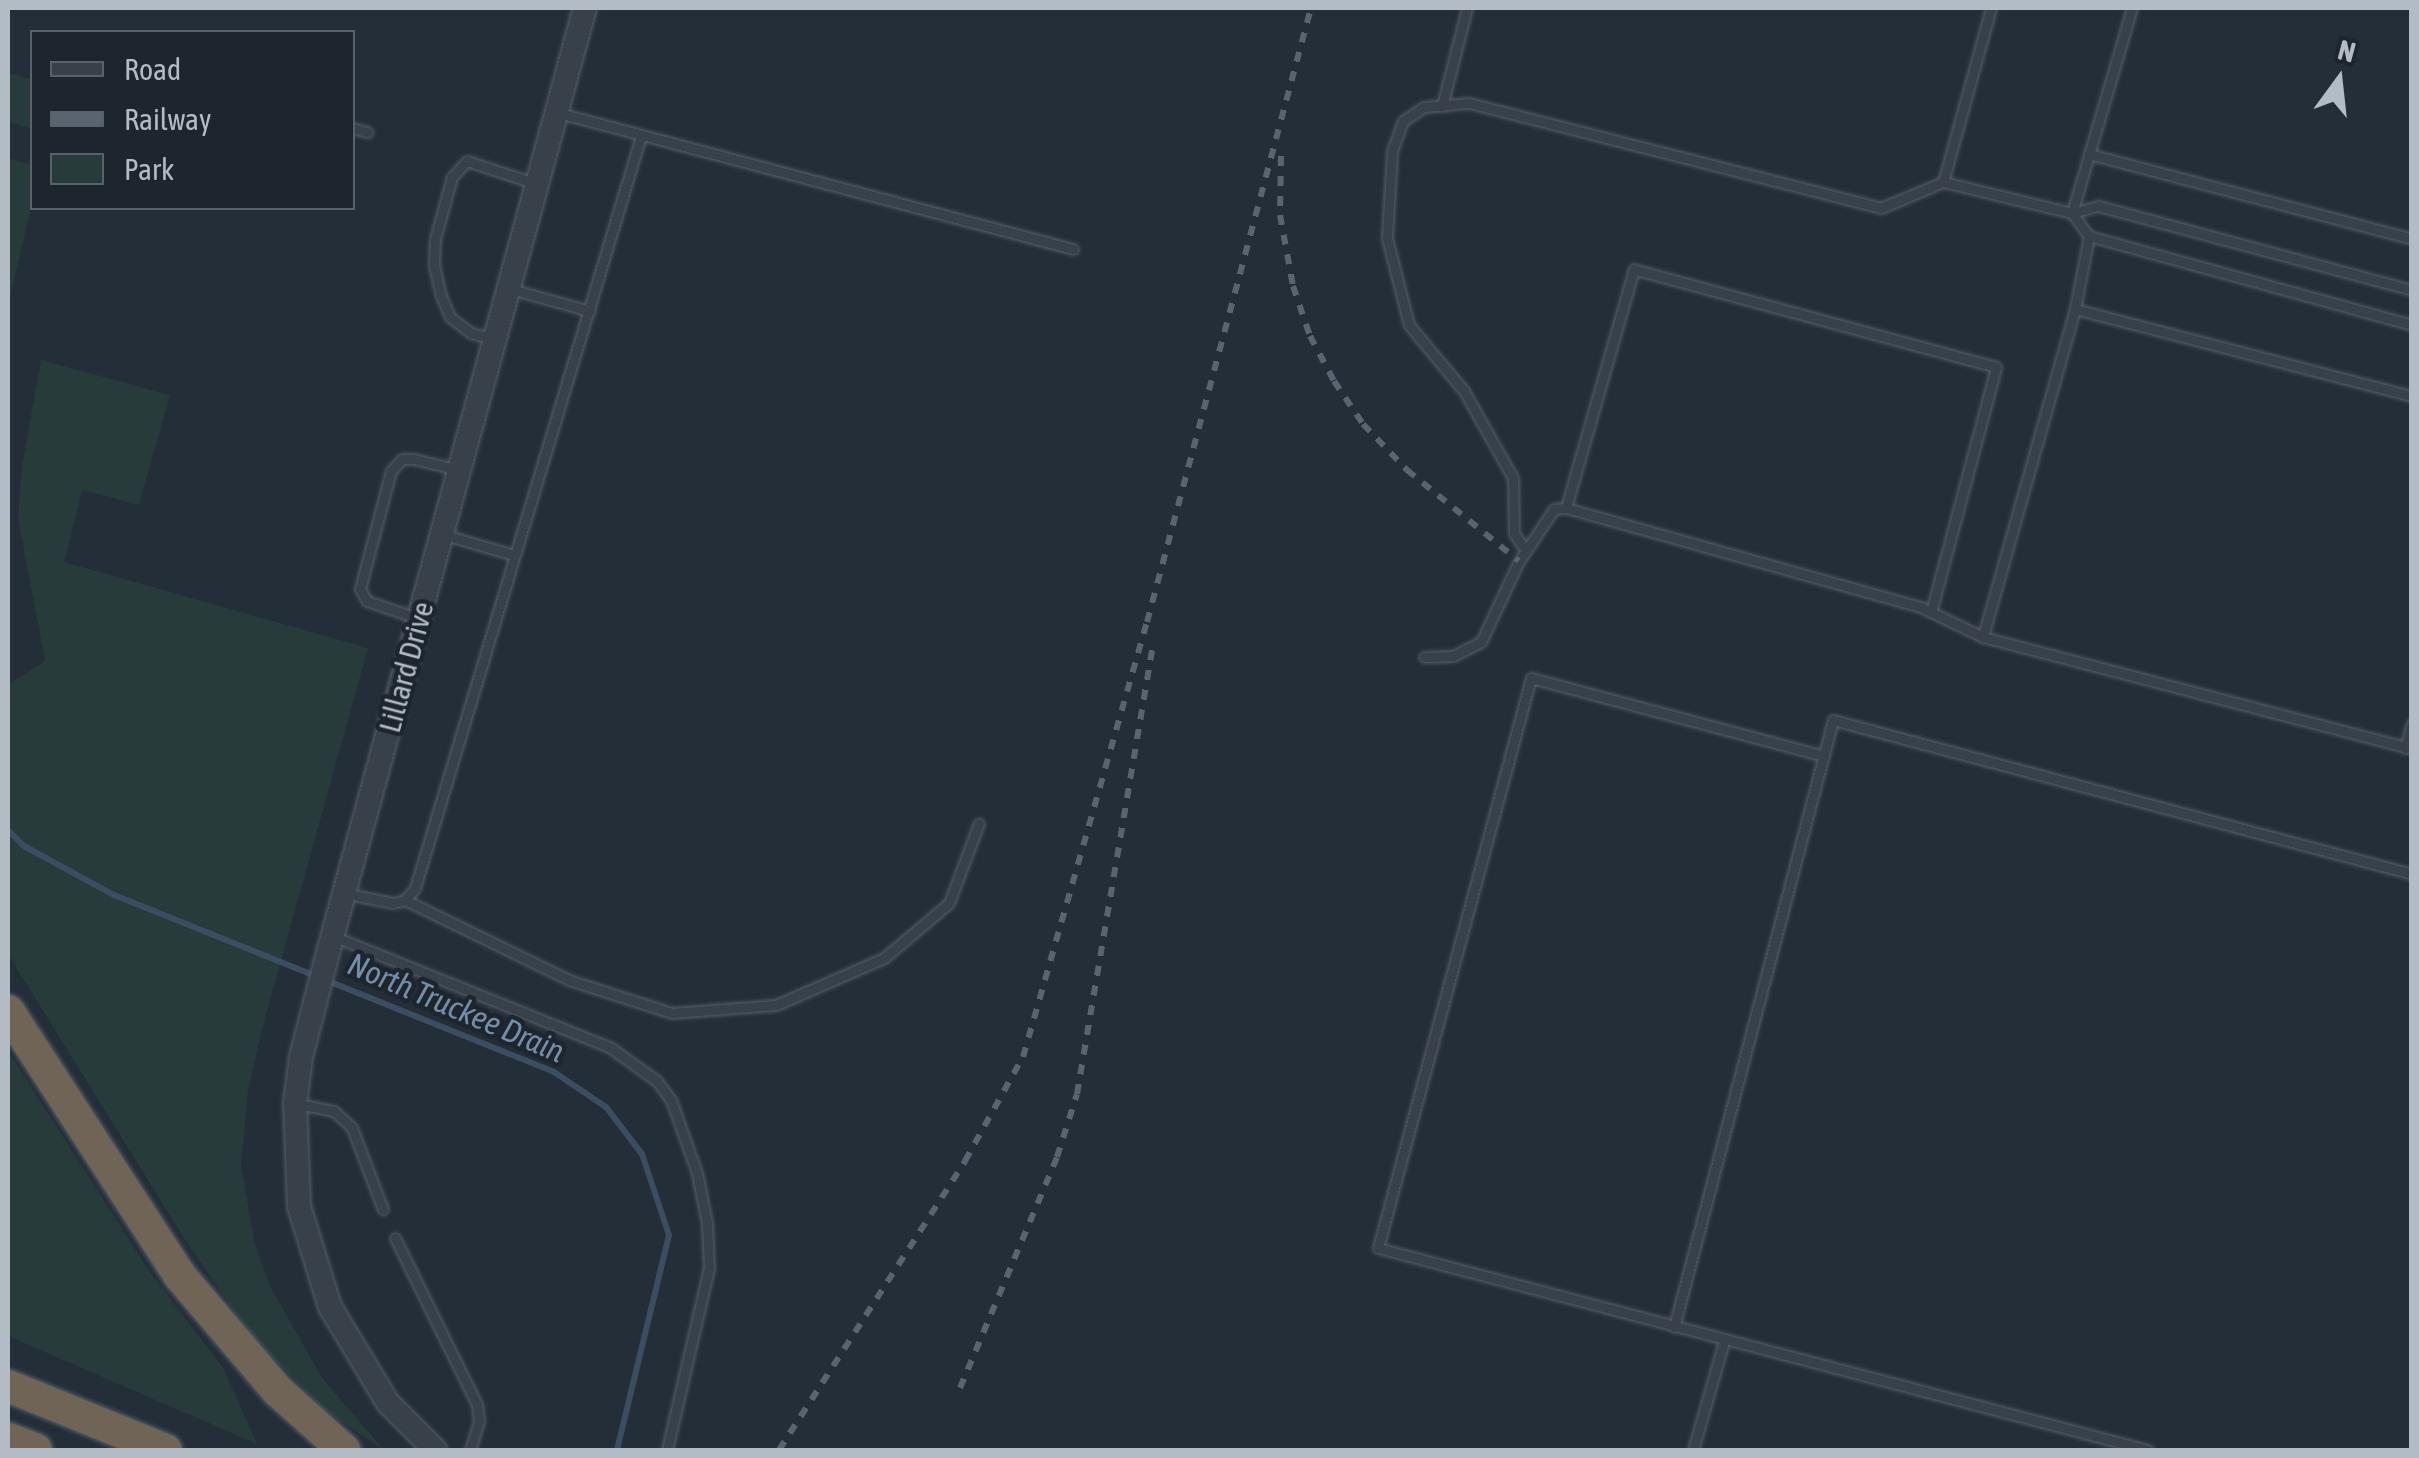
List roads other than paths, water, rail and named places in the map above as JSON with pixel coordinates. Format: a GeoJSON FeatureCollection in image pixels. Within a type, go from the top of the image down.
{"type":"FeatureCollection","features":[{"type":"Feature","properties":{"kind":"highway"},"geometry":{"type":"LineString","coordinates":[[8,1011],[180,1276],[278,1391],[344,1450]]}},
{"type":"Feature","properties":{"kind":"highway"},"geometry":{"type":"LineString","coordinates":[[8,1386],[166,1450]]}},
{"type":"Feature","properties":{"kind":"highway"},"geometry":{"type":"LineString","coordinates":[[8,1439],[36,1450]]}},
{"type":"Feature","properties":{"kind":"street","name":"Lillard Drive"},"geometry":{"type":"LineString","coordinates":[[435,1450],[388,1403],[340,1330],[311,1256],[299,1206],[295,1103],[301,1057],[585,8]]}},
{"type":"Feature","properties":{"kind":"lane"},"geometry":{"type":"LineString","coordinates":[[1442,106],[1467,8]]}},
{"type":"Feature","properties":{"kind":"lane"},"geometry":{"type":"LineString","coordinates":[[1943,182],[1991,8]]}},
{"type":"Feature","properties":{"kind":"lane"},"geometry":{"type":"LineString","coordinates":[[2072,213],[2132,8]]}},
{"type":"Feature","properties":{"kind":"lane"},"geometry":{"type":"LineString","coordinates":[[1526,550],[1514,533],[1513,478],[1464,392],[1409,325],[1387,238],[1392,151],[1403,122],[1424,108],[1469,103],[1882,208],[1943,182],[2072,213],[2098,206],[2412,290]]}},
{"type":"Feature","properties":{"kind":"lane"},"geometry":{"type":"LineString","coordinates":[[556,113],[1073,249]]}},
{"type":"Feature","properties":{"kind":"lane"},"geometry":{"type":"LineString","coordinates":[[355,129],[366,132]]}},
{"type":"Feature","properties":{"kind":"lane"},"geometry":{"type":"LineString","coordinates":[[345,893],[393,903],[405,900],[416,888],[641,136]]}},
{"type":"Feature","properties":{"kind":"lane"},"geometry":{"type":"LineString","coordinates":[[2090,154],[2412,239]]}},
{"type":"Feature","properties":{"kind":"lane"},"geometry":{"type":"LineString","coordinates":[[495,339],[471,333],[450,317],[442,296],[434,265],[436,240],[452,177],[468,161],[537,184]]}},
{"type":"Feature","properties":{"kind":"lane"},"geometry":{"type":"LineString","coordinates":[[2072,213],[2089,236],[2412,325]]}},
{"type":"Feature","properties":{"kind":"lane"},"geometry":{"type":"LineString","coordinates":[[1982,637],[2075,309],[2089,236]]}},
{"type":"Feature","properties":{"kind":"lane"},"geometry":{"type":"LineString","coordinates":[[1566,508],[1634,269],[1996,367],[1931,612]]}},
{"type":"Feature","properties":{"kind":"lane"},"geometry":{"type":"LineString","coordinates":[[508,288],[590,311]]}},
{"type":"Feature","properties":{"kind":"lane"},"geometry":{"type":"LineString","coordinates":[[2075,309],[2412,396]]}},
{"type":"Feature","properties":{"kind":"lane"},"geometry":{"type":"LineString","coordinates":[[419,619],[367,600],[360,589],[361,576],[395,463],[414,459],[460,470]]}},
{"type":"Feature","properties":{"kind":"lane"},"geometry":{"type":"LineString","coordinates":[[1424,657],[1453,656],[1481,642],[1526,550],[1554,509],[1566,508],[1931,612],[1982,637],[2408,748],[2412,723]]}},
{"type":"Feature","properties":{"kind":"lane"},"geometry":{"type":"LineString","coordinates":[[442,534],[514,555]]}},
{"type":"Feature","properties":{"kind":"lane"},"geometry":{"type":"LineString","coordinates":[[1824,756],[1531,678],[1378,1248],[2148,1450]]}},
{"type":"Feature","properties":{"kind":"lane"},"geometry":{"type":"LineString","coordinates":[[1674,1327],[1833,720],[2412,874]]}},
{"type":"Feature","properties":{"kind":"lane"},"geometry":{"type":"LineString","coordinates":[[405,900],[569,980],[672,1014],[776,1004],[884,958],[948,903],[979,822]]}},
{"type":"Feature","properties":{"kind":"lane"},"geometry":{"type":"LineString","coordinates":[[331,945],[581,1034],[635,1063],[671,1100],[697,1173],[707,1223],[710,1268],[666,1450]]}},
{"type":"Feature","properties":{"kind":"lane"},"geometry":{"type":"LineString","coordinates":[[295,1103],[334,1111],[352,1128],[383,1209]]}},
{"type":"Feature","properties":{"kind":"lane"},"geometry":{"type":"LineString","coordinates":[[395,1238],[477,1405],[479,1421],[470,1450]]}},
{"type":"Feature","properties":{"kind":"lane"},"geometry":{"type":"LineString","coordinates":[[1693,1450],[1724,1340]]}},
{"type":"Feature","properties":{"kind":"waterway","name":"North Truckee Drain"},"geometry":{"type":"LineString","coordinates":[[8,830],[24,846],[114,895],[554,1072],[606,1107],[642,1154],[669,1235],[617,1450]]}},
{"type":"Feature","properties":{"kind":"railway"},"geometry":{"type":"LineString","coordinates":[[779,1450],[965,1161],[1023,1057],[1147,622],[1311,8]]}},
{"type":"Feature","properties":{"kind":"railway"},"geometry":{"type":"LineString","coordinates":[[1281,156],[1280,215],[1293,286],[1310,336],[1334,381],[1363,424],[1407,470],[1519,561]]}},
{"type":"Feature","properties":{"kind":"railway"},"geometry":{"type":"LineString","coordinates":[[960,1388],[1057,1157],[1077,1094],[1153,647]]}}]}
